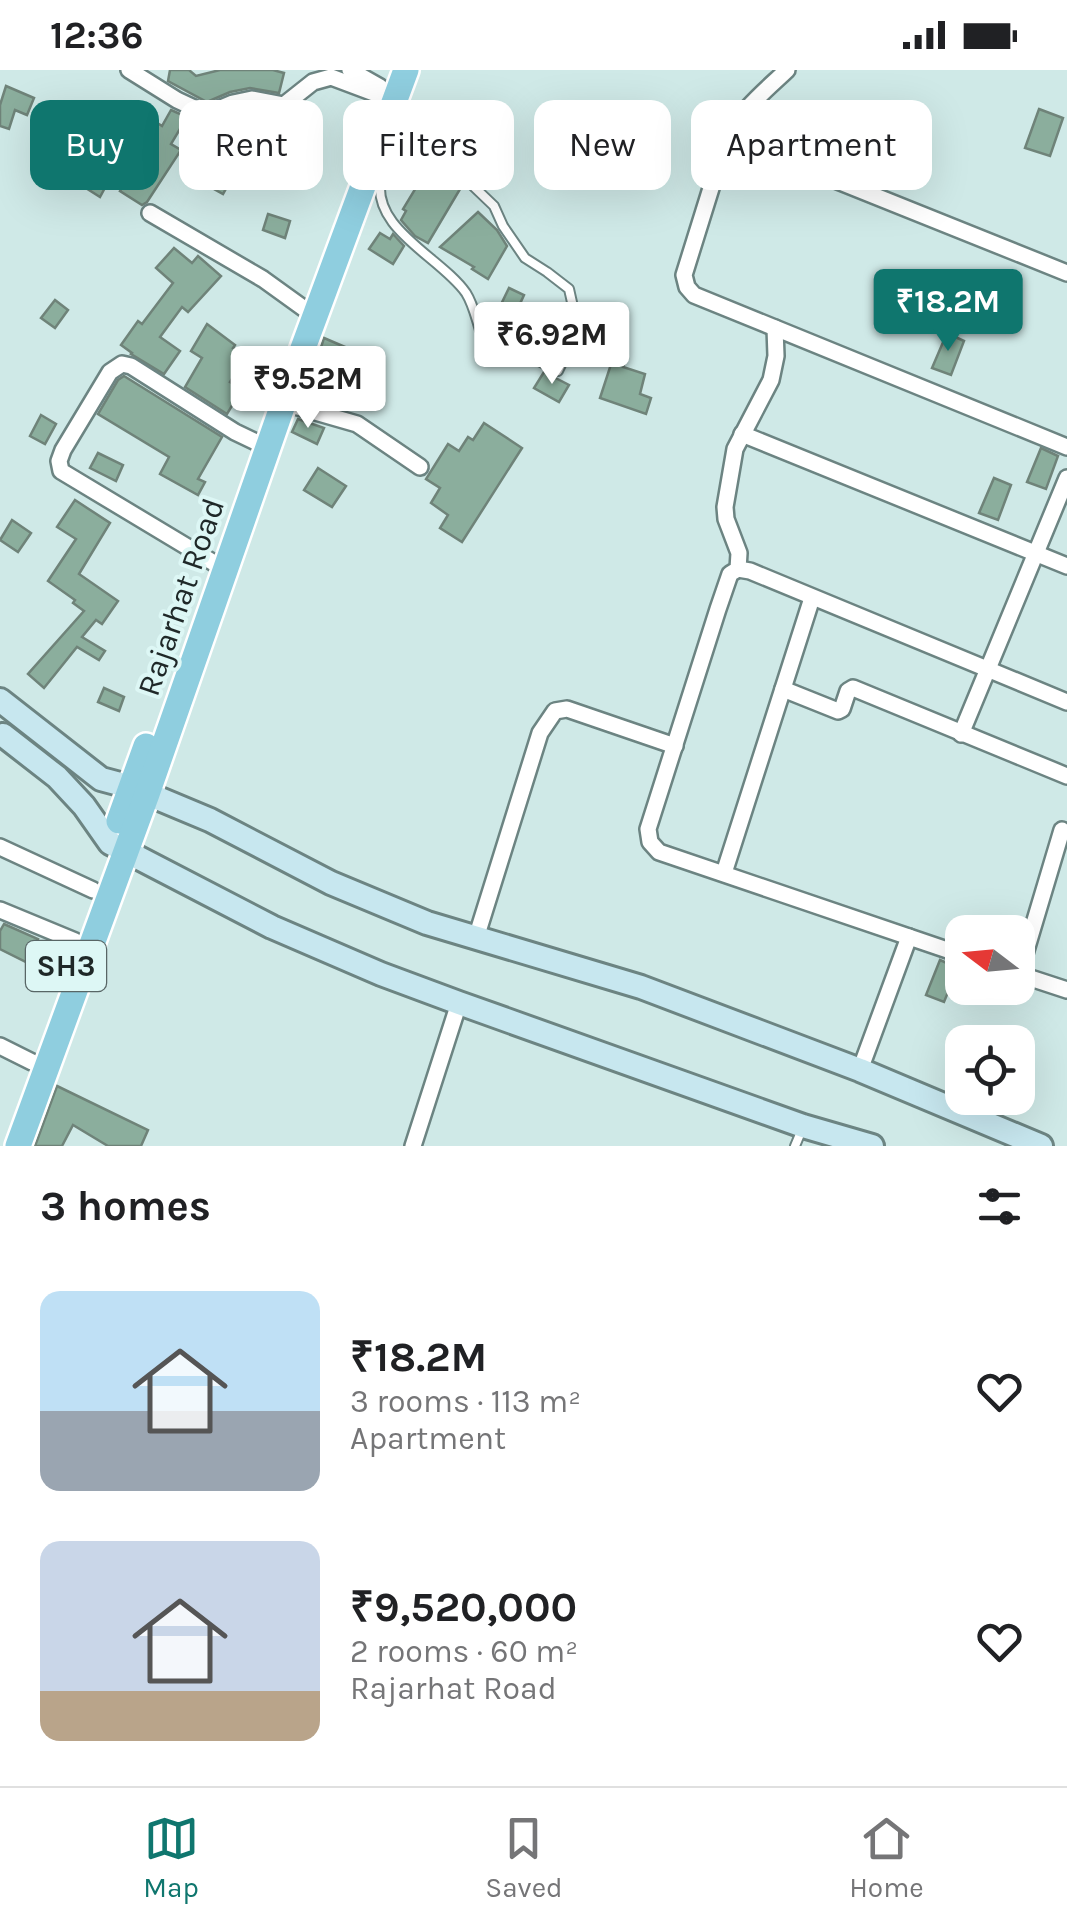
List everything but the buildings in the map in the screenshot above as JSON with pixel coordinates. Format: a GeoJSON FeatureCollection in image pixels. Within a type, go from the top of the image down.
{"type":"FeatureCollection","features":[{"type":"Feature","properties":{"kind":"main road","name":"Rajarhat Road"},"geometry":{"type":"LineString","coordinates":[[139,790],[214,562],[306,310],[376,82],[406,70]]}},
{"type":"Feature","properties":{"kind":"main road","name":"Rajarhat Road"},"geometry":{"type":"LineString","coordinates":[[18,1146],[118,847],[368,190]]}},
{"type":"Feature","properties":{"kind":"main road"},"geometry":{"type":"LineString","coordinates":[[0,700],[102,779],[210,820],[331,883],[427,923],[641,986],[860,1070],[1041,1146]]}},
{"type":"Feature","properties":{"kind":"main road"},"geometry":{"type":"LineString","coordinates":[[1,734],[73,781],[118,847],[272,928],[380,974],[799,1136],[872,1146]]}},
{"type":"Feature","properties":{"kind":"main road","name":"Rajarhat Road"},"geometry":{"type":"LineString","coordinates":[[2,1146],[93,890],[118,847]]}},
{"type":"Feature","properties":{"kind":"street"},"geometry":{"type":"LineString","coordinates":[[128,70],[208,114],[252,99],[284,105],[326,74],[376,82]]}},
{"type":"Feature","properties":{"kind":"street"},"geometry":{"type":"LineString","coordinates":[[755,100],[787,70]]}},
{"type":"Feature","properties":{"kind":"street"},"geometry":{"type":"LineString","coordinates":[[710,190],[684,275],[694,295],[1067,447]]}},
{"type":"Feature","properties":{"kind":"street"},"geometry":{"type":"LineString","coordinates":[[860,190],[1067,273]]}},
{"type":"Feature","properties":{"kind":"street"},"geometry":{"type":"LineString","coordinates":[[150,213],[263,279],[306,310]]}},
{"type":"Feature","properties":{"kind":"street"},"geometry":{"type":"LineString","coordinates":[[738,569],[740,553],[725,507],[735,449],[771,380],[776,356],[775,328]]}},
{"type":"Feature","properties":{"kind":"street"},"geometry":{"type":"LineString","coordinates":[[214,562],[62,470],[62,450],[110,372],[122,364],[258,443]]}},
{"type":"Feature","properties":{"kind":"street"},"geometry":{"type":"LineString","coordinates":[[284,403],[357,424],[420,467]]}},
{"type":"Feature","properties":{"kind":"street"},"geometry":{"type":"LineString","coordinates":[[742,434],[1067,566]]}},
{"type":"Feature","properties":{"kind":"street"},"geometry":{"type":"LineString","coordinates":[[962,734],[1067,478]]}},
{"type":"Feature","properties":{"kind":"street"},"geometry":{"type":"LineString","coordinates":[[945,949],[659,852],[650,842],[648,829],[730,574],[738,569],[750,571],[1067,702]]}},
{"type":"Feature","properties":{"kind":"street"},"geometry":{"type":"LineString","coordinates":[[724,873],[812,598]]}},
{"type":"Feature","properties":{"kind":"street"},"geometry":{"type":"LineString","coordinates":[[783,689],[838,711],[853,688],[1067,776]]}},
{"type":"Feature","properties":{"kind":"street"},"geometry":{"type":"LineString","coordinates":[[476,938],[540,733],[554,712],[567,709],[676,746]]}},
{"type":"Feature","properties":{"kind":"street"},"geometry":{"type":"LineString","coordinates":[[1035,918],[1062,830]]}},
{"type":"Feature","properties":{"kind":"street"},"geometry":{"type":"LineString","coordinates":[[0,847],[93,890]]}},
{"type":"Feature","properties":{"kind":"street"},"geometry":{"type":"LineString","coordinates":[[0,910],[75,941]]}},
{"type":"Feature","properties":{"kind":"street"},"geometry":{"type":"LineString","coordinates":[[860,1070],[909,936]]}},
{"type":"Feature","properties":{"kind":"street"},"geometry":{"type":"LineString","coordinates":[[1035,980],[1067,990]]}},
{"type":"Feature","properties":{"kind":"street"},"geometry":{"type":"LineString","coordinates":[[413,1146],[459,1003]]}},
{"type":"Feature","properties":{"kind":"street"},"geometry":{"type":"LineString","coordinates":[[0,1046],[32,1062]]}},
{"type":"Feature","properties":{"kind":"lane"},"geometry":{"type":"LineString","coordinates":[[380,190],[386,213],[468,295],[480,330],[558,371],[578,328],[569,289],[525,258],[502,226],[494,206],[477,190]]}}]}
